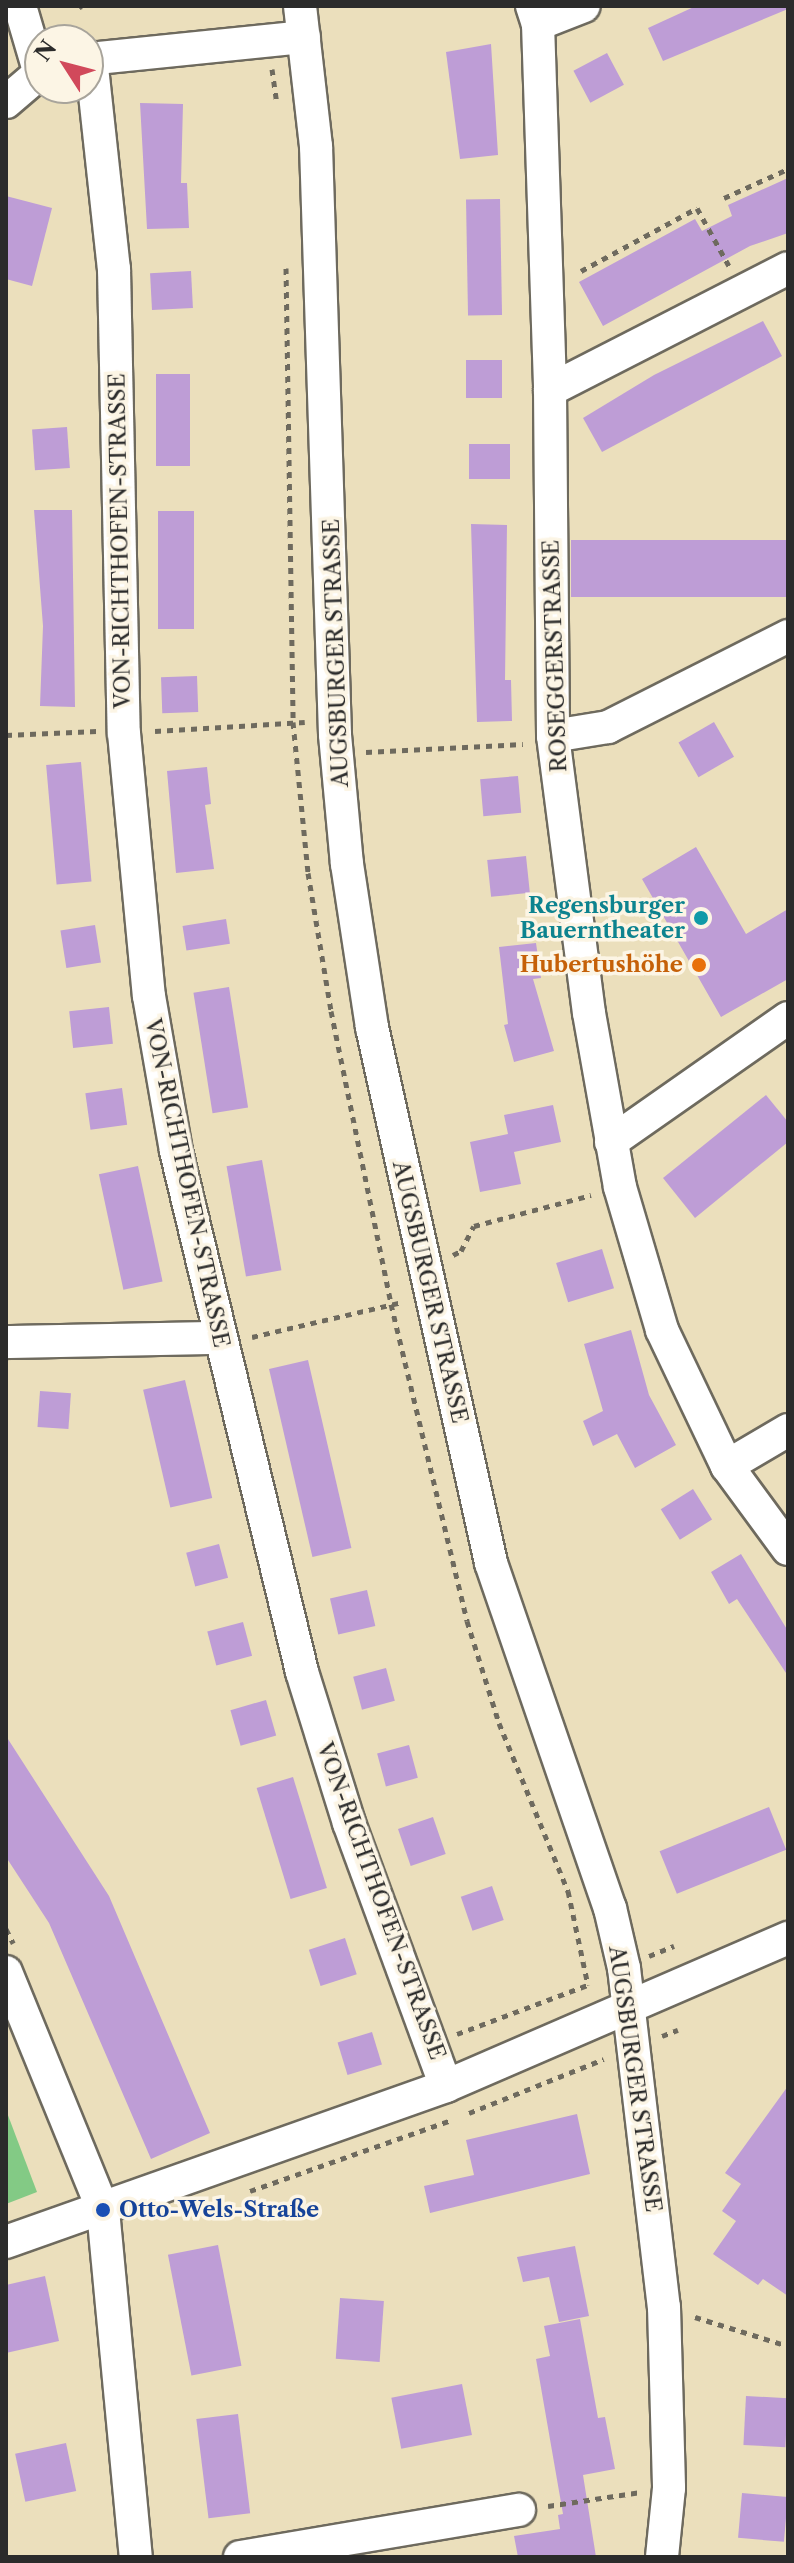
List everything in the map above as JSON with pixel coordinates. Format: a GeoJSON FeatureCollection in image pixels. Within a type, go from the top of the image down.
{"type":"FeatureCollection","features":[{"type":"Feature","properties":{"kind":"street"},"geometry":{"type":"LineString","coordinates":[[535,15],[584,6]]}},
{"type":"Feature","properties":{"kind":"street","name":"ROSEGGERSTRASSE"},"geometry":{"type":"LineString","coordinates":[[535,15],[550,390],[553,736],[611,1142],[620,1187],[662,1330],[727,1466],[788,1549]]}},
{"type":"Feature","properties":{"kind":"street"},"geometry":{"type":"LineString","coordinates":[[104,55],[302,21]]}},
{"type":"Feature","properties":{"kind":"street","name":"AUGSBURGER STRASSE"},"geometry":{"type":"LineString","coordinates":[[302,21],[316,146],[327,394],[335,735],[347,864],[372,1027],[491,1563],[610,1908],[630,2004],[664,2307],[669,2488],[662,2557]]}},
{"type":"Feature","properties":{"kind":"street"},"geometry":{"type":"LineString","coordinates":[[6,102],[24,87]]}},
{"type":"Feature","properties":{"kind":"street","name":"VON-RICHTHOFEN-STRASSE"},"geometry":{"type":"LineString","coordinates":[[94,104],[114,269],[124,733],[149,996],[176,1151],[302,1672],[349,1823],[446,2086]]}},
{"type":"Feature","properties":{"kind":"street"},"geometry":{"type":"LineString","coordinates":[[550,390],[788,268]]}},
{"type":"Feature","properties":{"kind":"street"},"geometry":{"type":"LineString","coordinates":[[553,736],[608,727],[788,636]]}},
{"type":"Feature","properties":{"kind":"street"},"geometry":{"type":"LineString","coordinates":[[611,1142],[788,1018]]}},
{"type":"Feature","properties":{"kind":"street"},"geometry":{"type":"LineString","coordinates":[[6,1342],[219,1338]]}},
{"type":"Feature","properties":{"kind":"street"},"geometry":{"type":"LineString","coordinates":[[727,1466],[788,1430]]}},
{"type":"Feature","properties":{"kind":"street"},"geometry":{"type":"LineString","coordinates":[[6,2242],[446,2086],[788,1938]]}},
{"type":"Feature","properties":{"kind":"street"},"geometry":{"type":"LineString","coordinates":[[6,1972],[103,2210],[136,2557]]}},
{"type":"Feature","properties":{"kind":"street"},"geometry":{"type":"LineString","coordinates":[[240,2557],[519,2510]]}},
{"type":"Feature","properties":{"kind":"path"},"geometry":{"type":"LineString","coordinates":[[724,198],[788,169]]}},
{"type":"Feature","properties":{"kind":"path"},"geometry":{"type":"LineString","coordinates":[[581,271],[697,208],[741,290]]}},
{"type":"Feature","properties":{"kind":"path"},"geometry":{"type":"LineString","coordinates":[[6,735],[124,733],[311,721],[362,753],[538,743],[553,736]]}},
{"type":"Feature","properties":{"kind":"path"},"geometry":{"type":"LineString","coordinates":[[474,1226],[620,1187]]}},
{"type":"Feature","properties":{"kind":"path"},"geometry":{"type":"LineString","coordinates":[[219,1338],[246,1338],[430,1297]]}},
{"type":"Feature","properties":{"kind":"path"},"geometry":{"type":"LineString","coordinates":[[664,2307],[788,2346]]}},
{"type":"Feature","properties":{"kind":"path"},"geometry":{"type":"LineString","coordinates":[[519,2510],[669,2488]]}},
{"type":"Feature","properties":{"kind":"green space"},"geometry":{"type":"Polygon","coordinates":[[[6,2110],[37,2192],[6,2204],[6,2110]]]}},
{"type":"Feature","properties":{"kind":"building"},"geometry":{"type":"Polygon","coordinates":[[[696,6],[788,6],[788,9],[663,61],[648,28],[696,6]]]}},
{"type":"Feature","properties":{"kind":"building"},"geometry":{"type":"Polygon","coordinates":[[[491,44],[498,155],[460,159],[446,52],[491,44]]]}},
{"type":"Feature","properties":{"kind":"building"},"geometry":{"type":"Polygon","coordinates":[[[607,53],[624,85],[590,103],[573,71],[607,53]]]}},
{"type":"Feature","properties":{"kind":"building"},"geometry":{"type":"Polygon","coordinates":[[[140,103],[183,104],[181,183],[187,183],[189,228],[147,229],[140,103]]]}},
{"type":"Feature","properties":{"kind":"building"},"geometry":{"type":"Polygon","coordinates":[[[788,178],[788,233],[750,246],[603,326],[579,282],[695,219],[702,231],[732,216],[728,205],[788,178]]]}},
{"type":"Feature","properties":{"kind":"building"},"geometry":{"type":"Polygon","coordinates":[[[6,196],[52,208],[32,286],[6,279],[6,196]]]}},
{"type":"Feature","properties":{"kind":"building"},"geometry":{"type":"Polygon","coordinates":[[[500,199],[502,315],[468,316],[466,200],[500,199]]]}},
{"type":"Feature","properties":{"kind":"building"},"geometry":{"type":"Polygon","coordinates":[[[191,271],[193,308],[152,310],[150,273],[191,271]]]}},
{"type":"Feature","properties":{"kind":"building"},"geometry":{"type":"Polygon","coordinates":[[[763,321],[782,356],[602,452],[583,418],[654,375],[763,321]]]}},
{"type":"Feature","properties":{"kind":"building"},"geometry":{"type":"Polygon","coordinates":[[[466,360],[502,360],[502,398],[466,398],[466,360]]]}},
{"type":"Feature","properties":{"kind":"building"},"geometry":{"type":"Polygon","coordinates":[[[156,374],[190,374],[190,466],[156,466],[156,374]]]}},
{"type":"Feature","properties":{"kind":"building"},"geometry":{"type":"Polygon","coordinates":[[[67,427],[70,468],[35,470],[32,429],[67,427]]]}},
{"type":"Feature","properties":{"kind":"building"},"geometry":{"type":"Polygon","coordinates":[[[469,444],[510,444],[510,479],[469,479],[469,444]]]}},
{"type":"Feature","properties":{"kind":"building"},"geometry":{"type":"Polygon","coordinates":[[[34,510],[72,510],[75,707],[40,706],[43,626],[34,510]]]}},
{"type":"Feature","properties":{"kind":"building"},"geometry":{"type":"Polygon","coordinates":[[[158,511],[194,511],[194,629],[158,629],[158,511]]]}},
{"type":"Feature","properties":{"kind":"building"},"geometry":{"type":"Polygon","coordinates":[[[471,524],[507,525],[505,680],[511,680],[512,721],[477,722],[471,524]]]}},
{"type":"Feature","properties":{"kind":"building"},"geometry":{"type":"Polygon","coordinates":[[[571,540],[788,540],[788,597],[571,597],[571,540]]]}},
{"type":"Feature","properties":{"kind":"building"},"geometry":{"type":"Polygon","coordinates":[[[197,676],[198,712],[162,713],[161,677],[197,676]]]}},
{"type":"Feature","properties":{"kind":"building"},"geometry":{"type":"Polygon","coordinates":[[[714,722],[734,757],[698,777],[678,742],[714,722]]]}},
{"type":"Feature","properties":{"kind":"building"},"geometry":{"type":"Polygon","coordinates":[[[81,762],[91,882],[57,885],[46,765],[81,762]]]}},
{"type":"Feature","properties":{"kind":"building"},"geometry":{"type":"Polygon","coordinates":[[[207,767],[211,804],[205,805],[214,869],[176,873],[167,771],[207,767]]]}},
{"type":"Feature","properties":{"kind":"building"},"geometry":{"type":"Polygon","coordinates":[[[518,776],[521,813],[483,816],[480,779],[518,776]]]}},
{"type":"Feature","properties":{"kind":"building"},"geometry":{"type":"Polygon","coordinates":[[[696,847],[746,934],[788,909],[788,979],[721,1017],[642,879],[696,847]]]}},
{"type":"Feature","properties":{"kind":"building"},"geometry":{"type":"Polygon","coordinates":[[[526,856],[530,893],[491,897],[487,860],[526,856]]]}},
{"type":"Feature","properties":{"kind":"building"},"geometry":{"type":"Polygon","coordinates":[[[226,919],[230,944],[186,951],[183,926],[226,919]]]}},
{"type":"Feature","properties":{"kind":"building"},"geometry":{"type":"Polygon","coordinates":[[[95,925],[101,963],[66,968],[60,930],[95,925]]]}},
{"type":"Feature","properties":{"kind":"building"},"geometry":{"type":"Polygon","coordinates":[[[536,943],[541,978],[533,979],[554,1051],[514,1062],[504,1025],[508,1024],[499,947],[536,943]]]}},
{"type":"Feature","properties":{"kind":"building"},"geometry":{"type":"Polygon","coordinates":[[[229,987],[248,1107],[213,1113],[193,993],[229,987]]]}},
{"type":"Feature","properties":{"kind":"building"},"geometry":{"type":"Polygon","coordinates":[[[109,1007],[113,1044],[73,1048],[69,1011],[109,1007]]]}},
{"type":"Feature","properties":{"kind":"building"},"geometry":{"type":"Polygon","coordinates":[[[122,1088],[127,1125],[91,1130],[85,1093],[122,1088]]]}},
{"type":"Feature","properties":{"kind":"building"},"geometry":{"type":"Polygon","coordinates":[[[766,1095],[788,1122],[788,1142],[695,1218],[663,1178],[766,1095]]]}},
{"type":"Feature","properties":{"kind":"building"},"geometry":{"type":"Polygon","coordinates":[[[553,1105],[561,1142],[514,1152],[521,1184],[480,1192],[470,1142],[508,1134],[504,1115],[553,1105]]]}},
{"type":"Feature","properties":{"kind":"building"},"geometry":{"type":"Polygon","coordinates":[[[262,1160],[281,1270],[246,1277],[227,1166],[262,1160]]]}},
{"type":"Feature","properties":{"kind":"building"},"geometry":{"type":"Polygon","coordinates":[[[138,1166],[163,1281],[123,1290],[99,1174],[138,1166]]]}},
{"type":"Feature","properties":{"kind":"building"},"geometry":{"type":"Polygon","coordinates":[[[602,1249],[614,1288],[568,1302],[556,1263],[602,1249]]]}},
{"type":"Feature","properties":{"kind":"building"},"geometry":{"type":"Polygon","coordinates":[[[631,1330],[649,1395],[676,1445],[635,1468],[617,1434],[593,1446],[583,1421],[603,1411],[584,1344],[631,1330]]]}},
{"type":"Feature","properties":{"kind":"building"},"geometry":{"type":"Polygon","coordinates":[[[308,1360],[351,1548],[312,1557],[269,1369],[308,1360]]]}},
{"type":"Feature","properties":{"kind":"building"},"geometry":{"type":"Polygon","coordinates":[[[185,1380],[212,1498],[170,1508],[143,1390],[185,1380]]]}},
{"type":"Feature","properties":{"kind":"building"},"geometry":{"type":"Polygon","coordinates":[[[40,1391],[71,1393],[68,1429],[37,1427],[40,1391]]]}},
{"type":"Feature","properties":{"kind":"building"},"geometry":{"type":"Polygon","coordinates":[[[693,1489],[712,1520],[680,1540],[661,1509],[693,1489]]]}},
{"type":"Feature","properties":{"kind":"building"},"geometry":{"type":"Polygon","coordinates":[[[219,1544],[228,1578],[195,1587],[186,1553],[219,1544]]]}},
{"type":"Feature","properties":{"kind":"building"},"geometry":{"type":"Polygon","coordinates":[[[741,1554],[788,1631],[788,1676],[737,1599],[729,1604],[711,1572],[741,1554]]]}},
{"type":"Feature","properties":{"kind":"building"},"geometry":{"type":"Polygon","coordinates":[[[367,1590],[375,1626],[338,1635],[330,1599],[367,1590]]]}},
{"type":"Feature","properties":{"kind":"building"},"geometry":{"type":"Polygon","coordinates":[[[243,1622],[252,1656],[216,1665],[207,1632],[243,1622]]]}},
{"type":"Feature","properties":{"kind":"building"},"geometry":{"type":"Polygon","coordinates":[[[386,1668],[395,1701],[362,1710],[353,1677],[386,1668]]]}},
{"type":"Feature","properties":{"kind":"building"},"geometry":{"type":"Polygon","coordinates":[[[266,1700],[276,1736],[241,1746],[230,1710],[266,1700]]]}},
{"type":"Feature","properties":{"kind":"building"},"geometry":{"type":"Polygon","coordinates":[[[6,1736],[109,1896],[210,2133],[151,2159],[49,1923],[6,1857],[6,1736]]]}},
{"type":"Feature","properties":{"kind":"building"},"geometry":{"type":"Polygon","coordinates":[[[409,1745],[418,1778],[386,1786],[377,1754],[409,1745]]]}},
{"type":"Feature","properties":{"kind":"building"},"geometry":{"type":"Polygon","coordinates":[[[293,1777],[327,1888],[291,1899],[257,1788],[293,1777]]]}},
{"type":"Feature","properties":{"kind":"building"},"geometry":{"type":"Polygon","coordinates":[[[769,1807],[786,1850],[677,1894],[660,1851],[769,1807]]]}},
{"type":"Feature","properties":{"kind":"building"},"geometry":{"type":"Polygon","coordinates":[[[433,1817],[446,1854],[411,1866],[398,1829],[433,1817]]]}},
{"type":"Feature","properties":{"kind":"building"},"geometry":{"type":"Polygon","coordinates":[[[492,1886],[504,1920],[473,1931],[461,1897],[492,1886]]]}},
{"type":"Feature","properties":{"kind":"building"},"geometry":{"type":"Polygon","coordinates":[[[345,1938],[357,1974],[321,1986],[309,1950],[345,1938]]]}},
{"type":"Feature","properties":{"kind":"building"},"geometry":{"type":"Polygon","coordinates":[[[372,2032],[382,2065],[348,2075],[338,2043],[372,2032]]]}},
{"type":"Feature","properties":{"kind":"building"},"geometry":{"type":"Polygon","coordinates":[[[788,2086],[788,2296],[763,2279],[758,2285],[713,2254],[736,2221],[722,2211],[741,2184],[725,2173],[788,2086]]]}},
{"type":"Feature","properties":{"kind":"building"},"geometry":{"type":"Polygon","coordinates":[[[577,2114],[590,2174],[430,2213],[424,2186],[474,2175],[466,2140],[577,2114]]]}},
{"type":"Feature","properties":{"kind":"building"},"geometry":{"type":"Polygon","coordinates":[[[218,2245],[241,2366],[191,2375],[168,2255],[218,2245]]]}},
{"type":"Feature","properties":{"kind":"building"},"geometry":{"type":"Polygon","coordinates":[[[575,2246],[589,2316],[559,2322],[549,2277],[523,2282],[517,2257],[575,2246]]]}},
{"type":"Feature","properties":{"kind":"building"},"geometry":{"type":"Polygon","coordinates":[[[45,2276],[59,2341],[6,2353],[6,2285],[45,2276]]]}},
{"type":"Feature","properties":{"kind":"building"},"geometry":{"type":"Polygon","coordinates":[[[340,2298],[384,2301],[380,2362],[336,2359],[340,2298]]]}},
{"type":"Feature","properties":{"kind":"building"},"geometry":{"type":"Polygon","coordinates":[[[580,2319],[598,2418],[605,2417],[615,2469],[583,2475],[596,2557],[518,2557],[514,2536],[560,2529],[558,2515],[563,2514],[536,2359],[550,2356],[544,2326],[580,2319]]]}},
{"type":"Feature","properties":{"kind":"building"},"geometry":{"type":"Polygon","coordinates":[[[462,2384],[472,2435],[401,2449],[391,2398],[462,2384]]]}},
{"type":"Feature","properties":{"kind":"building"},"geometry":{"type":"Polygon","coordinates":[[[746,2396],[788,2398],[785,2447],[743,2445],[746,2396]]]}},
{"type":"Feature","properties":{"kind":"building"},"geometry":{"type":"Polygon","coordinates":[[[238,2414],[250,2513],[208,2518],[196,2419],[238,2414]]]}},
{"type":"Feature","properties":{"kind":"building"},"geometry":{"type":"Polygon","coordinates":[[[66,2443],[76,2491],[25,2502],[15,2454],[66,2443]]]}},
{"type":"Feature","properties":{"kind":"building"},"geometry":{"type":"Polygon","coordinates":[[[742,2493],[788,2497],[784,2542],[738,2538],[742,2493]]]}},
{"type":"Feature","properties":{"kind":"place","name":"Regensburger Bauerntheater"},"geometry":{"type":"Point","coordinates":[701,918]}},
{"type":"Feature","properties":{"kind":"place","name":"Hubertushöhe"},"geometry":{"type":"Point","coordinates":[699,965]}},
{"type":"Feature","properties":{"kind":"place","name":"Otto-Wels-Straße"},"geometry":{"type":"Point","coordinates":[103,2210]}}]}
